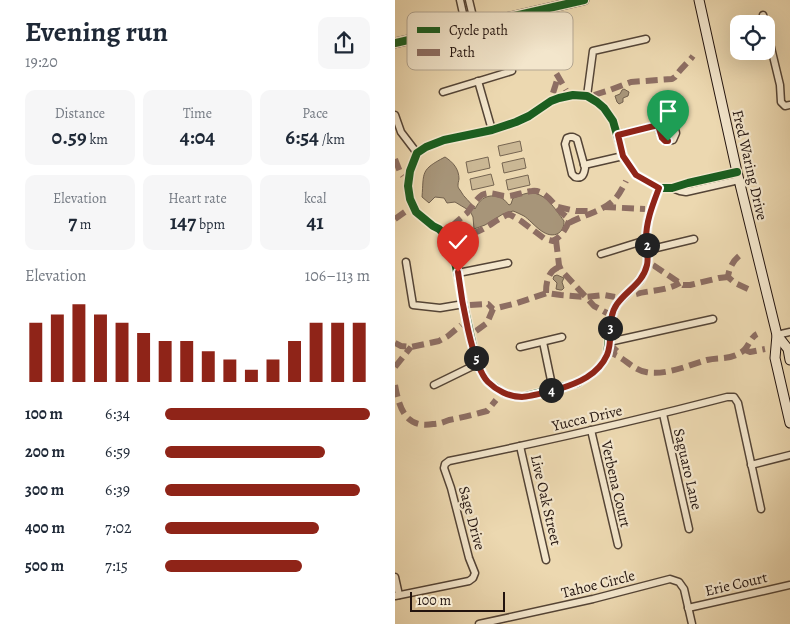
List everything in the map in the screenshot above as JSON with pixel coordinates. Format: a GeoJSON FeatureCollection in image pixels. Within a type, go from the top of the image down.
{"type":"FeatureCollection","features":[{"type":"Feature","properties":{"kind":"main road"},"geometry":{"type":"LineString","coordinates":[[531,12],[584,0]]}},
{"type":"Feature","properties":{"kind":"main road","name":"Fred Waring Drive"},"geometry":{"type":"LineString","coordinates":[[699,0],[738,176],[777,335],[775,358],[790,423]]}},
{"type":"Feature","properties":{"kind":"main road","name":"Fred Waring Drive"},"geometry":{"type":"LineString","coordinates":[[777,335],[787,349],[790,360]]}},
{"type":"Feature","properties":{"kind":"street"},"geometry":{"type":"LineString","coordinates":[[460,0],[465,12]]}},
{"type":"Feature","properties":{"kind":"street"},"geometry":{"type":"LineString","coordinates":[[587,96],[593,51],[646,39]]}},
{"type":"Feature","properties":{"kind":"street"},"geometry":{"type":"LineString","coordinates":[[774,60],[780,85],[781,102],[787,106]]}},
{"type":"Feature","properties":{"kind":"street"},"geometry":{"type":"LineString","coordinates":[[443,92],[513,71]]}},
{"type":"Feature","properties":{"kind":"street"},"geometry":{"type":"LineString","coordinates":[[478,81],[492,130]]}},
{"type":"Feature","properties":{"kind":"street"},"geometry":{"type":"LineString","coordinates":[[659,188],[648,219],[646,240],[648,250],[647,267],[640,281],[617,304],[611,318],[607,355],[597,370],[578,383],[522,397],[505,394],[487,381],[477,364],[463,304],[458,272],[447,237],[416,212],[410,199],[408,186],[410,170],[417,153],[426,147],[444,140],[492,130],[529,116],[543,105],[559,98],[573,95],[587,96],[610,114],[623,156],[636,175],[659,188],[672,188],[694,182],[738,176]]}},
{"type":"Feature","properties":{"kind":"street"},"geometry":{"type":"LineString","coordinates":[[395,115],[398,133],[417,153]]}},
{"type":"Feature","properties":{"kind":"street"},"geometry":{"type":"LineString","coordinates":[[618,135],[658,125]]}},
{"type":"Feature","properties":{"kind":"street"},"geometry":{"type":"LineString","coordinates":[[573,137],[577,139],[584,165],[585,173],[583,176],[575,177],[572,174],[565,144],[567,138],[573,137]]}},
{"type":"Feature","properties":{"kind":"street"},"geometry":{"type":"LineString","coordinates":[[584,165],[623,156]]}},
{"type":"Feature","properties":{"kind":"street"},"geometry":{"type":"LineString","coordinates":[[672,188],[686,192],[738,176]]}},
{"type":"Feature","properties":{"kind":"street"},"geometry":{"type":"LineString","coordinates":[[694,182],[696,189]]}},
{"type":"Feature","properties":{"kind":"street"},"geometry":{"type":"LineString","coordinates":[[648,250],[694,239]]}},
{"type":"Feature","properties":{"kind":"street"},"geometry":{"type":"LineString","coordinates":[[601,254],[646,240]]}},
{"type":"Feature","properties":{"kind":"street"},"geometry":{"type":"LineString","coordinates":[[406,262],[413,305],[440,308],[463,304]]}},
{"type":"Feature","properties":{"kind":"street"},"geometry":{"type":"LineString","coordinates":[[458,272],[508,263]]}},
{"type":"Feature","properties":{"kind":"street"},"geometry":{"type":"LineString","coordinates":[[609,342],[713,319]]}},
{"type":"Feature","properties":{"kind":"street"},"geometry":{"type":"LineString","coordinates":[[777,335],[790,332]]}},
{"type":"Feature","properties":{"kind":"street"},"geometry":{"type":"LineString","coordinates":[[520,347],[562,337]]}},
{"type":"Feature","properties":{"kind":"street"},"geometry":{"type":"LineString","coordinates":[[543,342],[553,390]]}},
{"type":"Feature","properties":{"kind":"street"},"geometry":{"type":"LineString","coordinates":[[434,385],[477,364]]}},
{"type":"Feature","properties":{"kind":"street","name":"Yucca Drive"},"geometry":{"type":"LineString","coordinates":[[445,464],[449,461],[663,414],[727,397],[734,397],[738,403],[751,465]]}},
{"type":"Feature","properties":{"kind":"street","name":"Saguaro Lane"},"geometry":{"type":"LineString","coordinates":[[663,414],[689,529]]}},
{"type":"Feature","properties":{"kind":"street","name":"Verbena Court"},"geometry":{"type":"LineString","coordinates":[[591,430],[618,544]]}},
{"type":"Feature","properties":{"kind":"street","name":"Live Oak Street"},"geometry":{"type":"LineString","coordinates":[[521,446],[546,560]]}},
{"type":"Feature","properties":{"kind":"street"},"geometry":{"type":"LineString","coordinates":[[761,509],[751,465],[790,456]]}},
{"type":"Feature","properties":{"kind":"street","name":"Sage Drive"},"geometry":{"type":"LineString","coordinates":[[397,595],[469,581],[475,573],[469,558],[444,468],[445,464]]}},
{"type":"Feature","properties":{"kind":"street"},"geometry":{"type":"LineString","coordinates":[[395,577],[397,595]]}},
{"type":"Feature","properties":{"kind":"street","name":"Tahoe Circle"},"geometry":{"type":"LineString","coordinates":[[479,624],[503,621],[670,579],[676,580],[684,589],[692,624]]}},
{"type":"Feature","properties":{"kind":"street","name":"Erie Court"},"geometry":{"type":"LineString","coordinates":[[688,608],[790,585]]}},
{"type":"Feature","properties":{"kind":"shaded area"},"geometry":{"type":"Polygon","coordinates":[[[624,89],[629,92],[628,96],[623,98],[623,102],[619,104],[615,96],[624,89]]]}},
{"type":"Feature","properties":{"kind":"shaded area"},"geometry":{"type":"Polygon","coordinates":[[[520,141],[522,151],[500,156],[498,146],[520,141]]]}},
{"type":"Feature","properties":{"kind":"shaded area"},"geometry":{"type":"Polygon","coordinates":[[[445,157],[457,169],[459,175],[458,188],[475,209],[480,201],[488,196],[501,198],[509,205],[513,198],[526,193],[534,193],[544,198],[557,211],[564,221],[562,230],[557,234],[548,234],[524,216],[513,211],[474,229],[473,217],[470,211],[455,202],[447,203],[444,198],[435,197],[429,203],[422,197],[425,172],[431,165],[445,157]]]}},
{"type":"Feature","properties":{"kind":"shaded area"},"geometry":{"type":"Polygon","coordinates":[[[488,157],[490,168],[468,173],[466,162],[488,157]]]}},
{"type":"Feature","properties":{"kind":"shaded area"},"geometry":{"type":"Polygon","coordinates":[[[524,158],[526,168],[504,173],[502,163],[524,158]]]}},
{"type":"Feature","properties":{"kind":"shaded area"},"geometry":{"type":"Polygon","coordinates":[[[491,174],[494,185],[472,190],[470,179],[491,174]]]}},
{"type":"Feature","properties":{"kind":"shaded area"},"geometry":{"type":"Polygon","coordinates":[[[528,175],[530,185],[508,190],[506,180],[528,175]]]}},
{"type":"Feature","properties":{"kind":"shaded area"},"geometry":{"type":"Polygon","coordinates":[[[557,275],[564,278],[562,282],[564,288],[562,290],[556,289],[557,283],[553,279],[557,275]]]}},
{"type":"Feature","properties":{"kind":"marked path"},"geometry":{"type":"LineString","coordinates":[[594,95],[631,82],[672,79],[693,56]]}},
{"type":"Feature","properties":{"kind":"marked path"},"geometry":{"type":"LineString","coordinates":[[555,70],[566,90]]}},
{"type":"Feature","properties":{"kind":"marked path"},"geometry":{"type":"LineString","coordinates":[[553,93],[558,77]]}},
{"type":"Feature","properties":{"kind":"marked path"},"geometry":{"type":"LineString","coordinates":[[395,159],[403,176]]}},
{"type":"Feature","properties":{"kind":"marked path"},"geometry":{"type":"LineString","coordinates":[[569,223],[600,210],[611,202],[626,181]]}},
{"type":"Feature","properties":{"kind":"marked path"},"geometry":{"type":"LineString","coordinates":[[452,226],[467,213],[482,195],[492,193],[509,196],[532,191],[541,192],[545,195],[569,221],[563,232],[553,241],[545,239],[509,214],[479,231],[458,234]]}},
{"type":"Feature","properties":{"kind":"marked path"},"geometry":{"type":"LineString","coordinates":[[558,207],[576,211],[590,211]]}},
{"type":"Feature","properties":{"kind":"marked path"},"geometry":{"type":"LineString","coordinates":[[604,207],[645,209]]}},
{"type":"Feature","properties":{"kind":"marked path"},"geometry":{"type":"LineString","coordinates":[[395,219],[409,209]]}},
{"type":"Feature","properties":{"kind":"marked path"},"geometry":{"type":"LineString","coordinates":[[556,240],[561,270],[594,306],[607,313]]}},
{"type":"Feature","properties":{"kind":"marked path"},"geometry":{"type":"LineString","coordinates":[[739,256],[732,265],[728,277],[735,283],[748,289]]}},
{"type":"Feature","properties":{"kind":"marked path"},"geometry":{"type":"LineString","coordinates":[[653,265],[683,285],[728,277]]}},
{"type":"Feature","properties":{"kind":"marked path"},"geometry":{"type":"LineString","coordinates":[[546,293],[548,277],[552,271],[559,267]]}},
{"type":"Feature","properties":{"kind":"marked path"},"geometry":{"type":"LineString","coordinates":[[636,294],[664,289],[680,283]]}},
{"type":"Feature","properties":{"kind":"marked path"},"geometry":{"type":"LineString","coordinates":[[476,331],[487,323],[493,309],[547,293],[585,297],[604,295],[615,297]]}},
{"type":"Feature","properties":{"kind":"marked path"},"geometry":{"type":"LineString","coordinates":[[470,305],[488,304],[493,309]]}},
{"type":"Feature","properties":{"kind":"marked path"},"geometry":{"type":"LineString","coordinates":[[395,343],[411,347],[439,341],[461,325]]}},
{"type":"Feature","properties":{"kind":"marked path"},"geometry":{"type":"LineString","coordinates":[[617,347],[613,354],[637,369],[661,373],[707,360],[736,355],[743,351],[757,334]]}},
{"type":"Feature","properties":{"kind":"marked path"},"geometry":{"type":"LineString","coordinates":[[395,367],[411,347]]}},
{"type":"Feature","properties":{"kind":"marked path"},"geometry":{"type":"LineString","coordinates":[[745,350],[750,352],[765,349]]}},
{"type":"Feature","properties":{"kind":"marked path"},"geometry":{"type":"LineString","coordinates":[[395,385],[401,408],[405,415],[410,420],[423,425],[487,411],[496,400]]}},
{"type":"Feature","properties":{"kind":"cycle path"},"geometry":{"type":"LineString","coordinates":[[531,12],[584,0]]}},
{"type":"Feature","properties":{"kind":"cycle path"},"geometry":{"type":"LineString","coordinates":[[395,43],[407,40]]}},
{"type":"Feature","properties":{"kind":"cycle path"},"geometry":{"type":"LineString","coordinates":[[659,188],[648,219],[646,240],[647,267],[640,281],[617,304],[611,318],[607,355],[597,370],[578,383],[522,397],[505,394],[487,381],[477,364],[451,245],[447,237],[439,229],[416,212],[410,199],[408,186],[410,171],[417,153],[426,147],[444,140],[492,130],[516,122],[529,116],[551,101],[573,95],[587,96],[604,108],[613,121],[623,156],[636,175],[659,188],[672,188],[737,172]]}},
{"type":"Feature","properties":{"kind":"route"},"geometry":{"type":"LineString","coordinates":[[458,272],[477,364],[487,381],[505,394],[522,397],[578,383],[591,375],[597,370],[607,355],[611,318],[617,304],[640,281],[647,267],[648,250],[646,240],[648,219],[659,188],[636,175],[623,156],[618,135],[658,125],[662,138],[668,141]]}}]}
